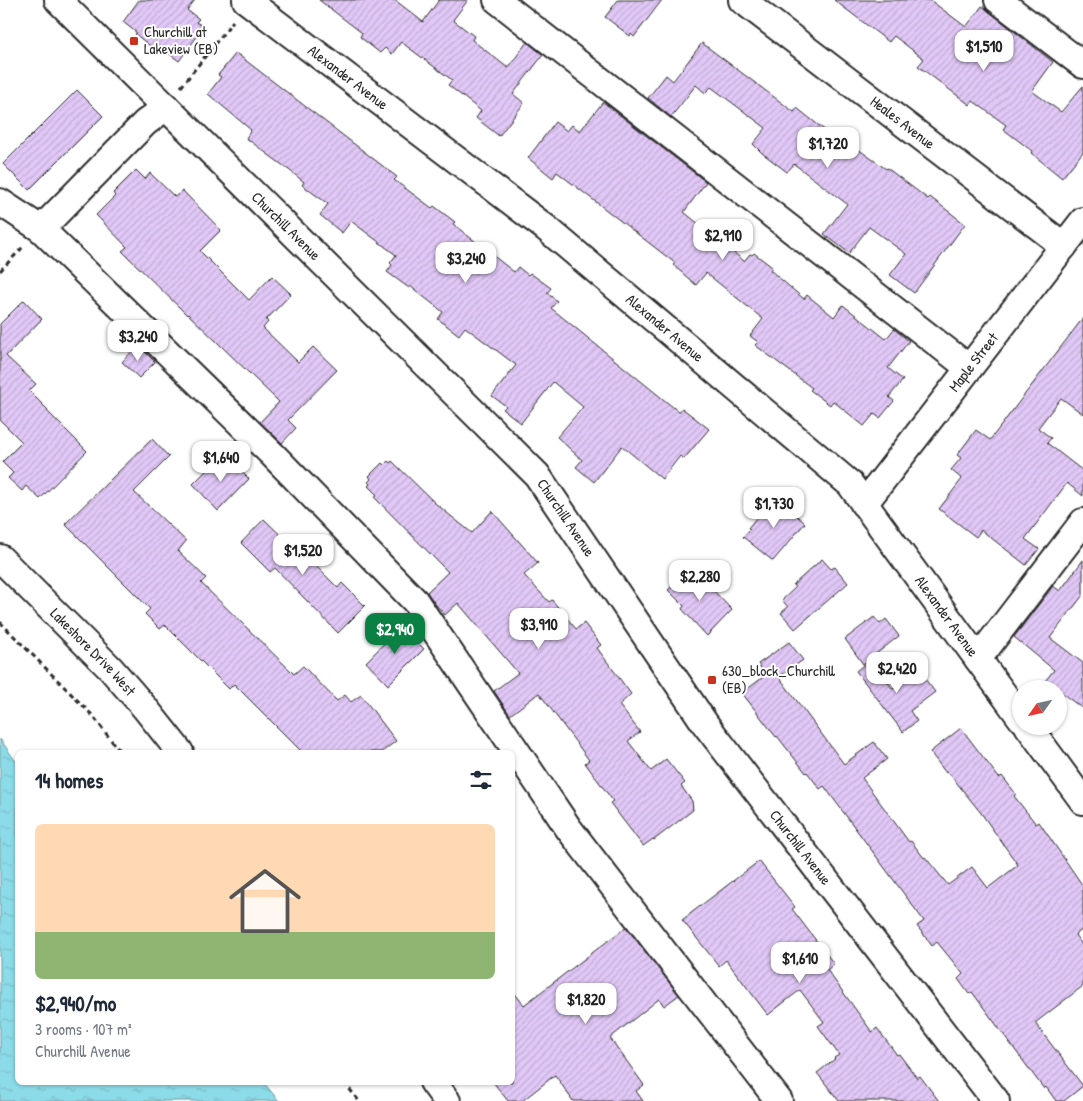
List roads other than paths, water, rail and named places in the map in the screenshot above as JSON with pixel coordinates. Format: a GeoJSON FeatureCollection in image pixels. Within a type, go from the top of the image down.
{"type":"FeatureCollection","features":[{"type":"Feature","properties":{"kind":"street","name":"Churchill Avenue"},"geometry":{"type":"LineString","coordinates":[[58,0],[537,476],[706,725],[996,1101]]}},
{"type":"Feature","properties":{"kind":"street"},"geometry":{"type":"LineString","coordinates":[[497,0],[969,368]]}},
{"type":"Feature","properties":{"kind":"street","name":"Heales Avenue"},"geometry":{"type":"LineString","coordinates":[[742,0],[1064,246]]}},
{"type":"Feature","properties":{"kind":"street"},"geometry":{"type":"LineString","coordinates":[[998,0],[1083,65]]}},
{"type":"Feature","properties":{"kind":"street","name":"Alexander Avenue"},"geometry":{"type":"LineString","coordinates":[[247,1],[546,228],[850,484],[1012,706]]}},
{"type":"Feature","properties":{"kind":"street"},"geometry":{"type":"LineString","coordinates":[[41,229],[144,123],[166,107]]}},
{"type":"Feature","properties":{"kind":"street"},"geometry":{"type":"LineString","coordinates":[[0,202],[41,229],[273,455],[414,601],[569,829],[779,1101]]}},
{"type":"Feature","properties":{"kind":"street","name":"Maple Street"},"geometry":{"type":"LineString","coordinates":[[864,504],[1083,221]]}},
{"type":"Feature","properties":{"kind":"street"},"geometry":{"type":"LineString","coordinates":[[978,659],[1083,522]]}},
{"type":"Feature","properties":{"kind":"street","name":"Lakeshore Drive West"},"geometry":{"type":"LineString","coordinates":[[0,558],[111,669],[178,750]]}},
{"type":"Feature","properties":{"kind":"street"},"geometry":{"type":"LineString","coordinates":[[1035,735],[1083,801]]}},
{"type":"Feature","properties":{"kind":"street"},"geometry":{"type":"LineString","coordinates":[[435,1085],[447,1101]]}},
{"type":"Feature","properties":{"kind":"water"},"geometry":{"type":"Polygon","coordinates":[[[0,739],[15,760],[15,1085],[266,1085],[279,1101],[0,1101],[0,739]]]}},
{"type":"Feature","properties":{"kind":"place","name":"Churchill at Lakeview (EB)"},"geometry":{"type":"Point","coordinates":[134,41]}},
{"type":"Feature","properties":{"kind":"place","name":"630_block_Churchill (EB)"},"geometry":{"type":"Point","coordinates":[712,680]}}]}
